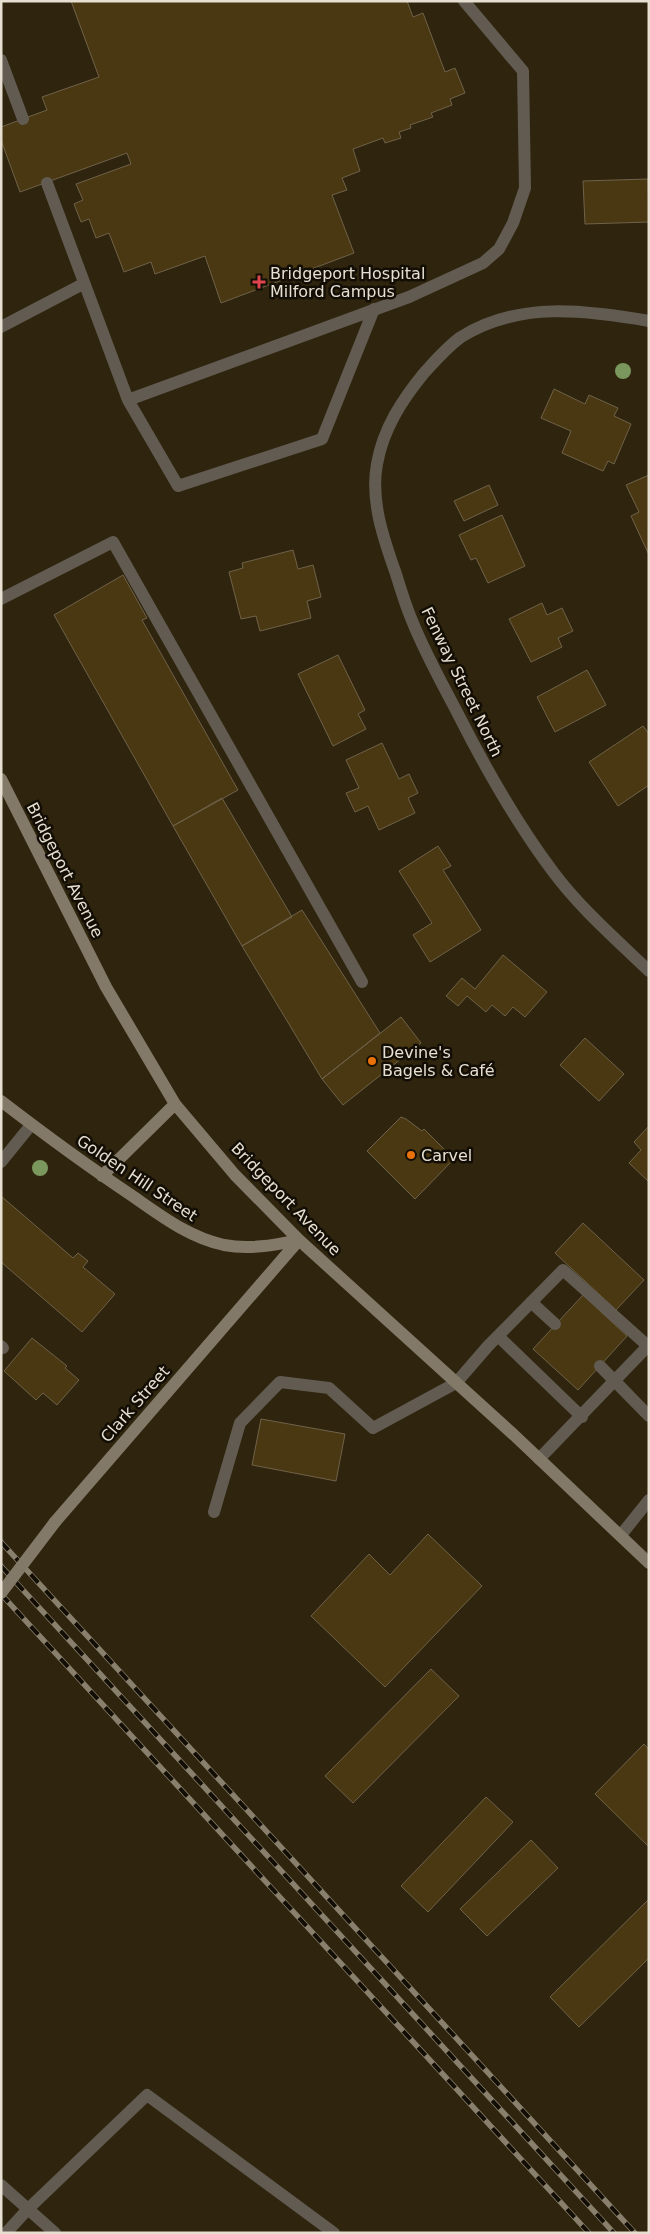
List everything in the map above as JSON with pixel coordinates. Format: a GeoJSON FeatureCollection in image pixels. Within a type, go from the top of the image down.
{"type":"FeatureCollection","features":[{"type":"Feature","properties":{"kind":"main road","name":"Bridgeport Avenue"},"geometry":{"type":"LineString","coordinates":[[1,779],[106,987],[175,1104],[235,1175],[299,1240],[539,1459],[649,1563]]}},
{"type":"Feature","properties":{"kind":"main road","name":"Golden Hill Street"},"geometry":{"type":"LineString","coordinates":[[1,1101],[102,1176],[178,1227],[200,1238],[225,1245],[248,1248],[299,1240]]}},
{"type":"Feature","properties":{"kind":"main road"},"geometry":{"type":"LineString","coordinates":[[102,1176],[175,1104]]}},
{"type":"Feature","properties":{"kind":"main road","name":"Clark Street"},"geometry":{"type":"LineString","coordinates":[[1,1593],[55,1522],[299,1240]]}},
{"type":"Feature","properties":{"kind":"street"},"geometry":{"type":"LineString","coordinates":[[128,400],[444,282],[482,263],[499,249],[513,223],[525,188],[523,70],[464,1]]}},
{"type":"Feature","properties":{"kind":"street"},"geometry":{"type":"LineString","coordinates":[[1,60],[23,119]]}},
{"type":"Feature","properties":{"kind":"street"},"geometry":{"type":"LineString","coordinates":[[46,183],[128,400],[178,486],[322,439],[374,309]]}},
{"type":"Feature","properties":{"kind":"street"},"geometry":{"type":"LineString","coordinates":[[1,327],[83,284]]}},
{"type":"Feature","properties":{"kind":"street","name":"Fenway Street North"},"geometry":{"type":"LineString","coordinates":[[649,321],[610,314],[551,310],[530,312],[484,326],[461,338],[435,361],[394,415],[383,440],[376,466],[376,494],[385,542],[412,622],[478,754],[513,815],[561,881],[585,909],[649,971]]}},
{"type":"Feature","properties":{"kind":"street"},"geometry":{"type":"LineString","coordinates":[[1,599],[114,542],[362,982]]}},
{"type":"Feature","properties":{"kind":"street"},"geometry":{"type":"LineString","coordinates":[[1,1162],[31,1125]]}},
{"type":"Feature","properties":{"kind":"street"},"geometry":{"type":"LineString","coordinates":[[214,1512],[240,1423],[280,1382],[329,1388],[373,1428],[456,1383],[498,1336],[563,1270],[648,1346],[539,1459]]}},
{"type":"Feature","properties":{"kind":"street"},"geometry":{"type":"LineString","coordinates":[[531,1302],[555,1324]]}},
{"type":"Feature","properties":{"kind":"street"},"geometry":{"type":"LineString","coordinates":[[498,1336],[582,1416]]}},
{"type":"Feature","properties":{"kind":"street"},"geometry":{"type":"LineString","coordinates":[[600,1366],[649,1416]]}},
{"type":"Feature","properties":{"kind":"street"},"geometry":{"type":"LineString","coordinates":[[621,1535],[649,1500]]}},
{"type":"Feature","properties":{"kind":"street"},"geometry":{"type":"LineString","coordinates":[[6,2233],[27,2210],[147,2096],[334,2233]]}},
{"type":"Feature","properties":{"kind":"street"},"geometry":{"type":"LineString","coordinates":[[1,2185],[54,2233]]}},
{"type":"Feature","properties":{"kind":"building"},"geometry":{"type":"Polygon","coordinates":[[[71,1],[407,1],[413,17],[423,13],[445,72],[455,68],[465,93],[450,99],[452,105],[431,113],[433,117],[410,125],[411,128],[399,132],[401,138],[385,143],[383,138],[353,149],[360,171],[342,178],[347,190],[332,195],[354,253],[221,303],[205,256],[155,274],[151,262],[124,272],[109,233],[96,238],[89,219],[81,222],[74,204],[83,200],[76,184],[131,164],[127,153],[20,192],[1,140],[1,127],[47,110],[42,97],[99,77],[71,1]]]}},
{"type":"Feature","properties":{"kind":"building"},"geometry":{"type":"Polygon","coordinates":[[[648,179],[649,222],[585,224],[583,181],[648,179]]]}},
{"type":"Feature","properties":{"kind":"building"},"geometry":{"type":"Polygon","coordinates":[[[554,389],[585,404],[589,395],[618,408],[614,416],[631,424],[614,464],[608,461],[603,471],[562,453],[571,431],[541,418],[554,389]]]}},
{"type":"Feature","properties":{"kind":"building"},"geometry":{"type":"Polygon","coordinates":[[[649,475],[649,555],[631,516],[639,512],[626,485],[649,475]]]}},
{"type":"Feature","properties":{"kind":"building"},"geometry":{"type":"Polygon","coordinates":[[[489,485],[498,505],[464,521],[454,501],[489,485]]]}},
{"type":"Feature","properties":{"kind":"building"},"geometry":{"type":"Polygon","coordinates":[[[502,515],[525,566],[488,583],[476,558],[471,560],[459,535],[502,515]]]}},
{"type":"Feature","properties":{"kind":"building"},"geometry":{"type":"Polygon","coordinates":[[[293,550],[298,569],[313,565],[321,597],[307,601],[311,618],[260,631],[256,616],[241,619],[229,572],[243,568],[242,563],[293,550]]]}},
{"type":"Feature","properties":{"kind":"building"},"geometry":{"type":"Polygon","coordinates":[[[123,575],[147,618],[142,620],[238,790],[173,826],[54,615],[123,575]]]}},
{"type":"Feature","properties":{"kind":"building"},"geometry":{"type":"Polygon","coordinates":[[[542,603],[547,615],[562,608],[573,631],[558,638],[562,647],[531,662],[509,619],[542,603]]]}},
{"type":"Feature","properties":{"kind":"building"},"geometry":{"type":"Polygon","coordinates":[[[338,655],[365,710],[358,714],[366,729],[333,746],[298,674],[338,655]]]}},
{"type":"Feature","properties":{"kind":"building"},"geometry":{"type":"Polygon","coordinates":[[[587,670],[606,705],[555,732],[537,697],[587,670]]]}},
{"type":"Feature","properties":{"kind":"building"},"geometry":{"type":"Polygon","coordinates":[[[643,726],[649,734],[649,785],[618,806],[589,762],[643,726]]]}},
{"type":"Feature","properties":{"kind":"building"},"geometry":{"type":"Polygon","coordinates":[[[382,743],[399,779],[409,774],[418,793],[408,798],[415,813],[379,830],[368,806],[355,812],[346,793],[359,788],[346,760],[382,743]]]}},
{"type":"Feature","properties":{"kind":"building"},"geometry":{"type":"Polygon","coordinates":[[[222,798],[292,917],[242,946],[173,826],[222,798]]]}},
{"type":"Feature","properties":{"kind":"building"},"geometry":{"type":"Polygon","coordinates":[[[438,846],[451,866],[443,870],[481,930],[430,962],[413,935],[432,923],[399,871],[438,846]]]}},
{"type":"Feature","properties":{"kind":"building"},"geometry":{"type":"Polygon","coordinates":[[[302,910],[380,1033],[322,1079],[242,946],[302,910]]]}},
{"type":"Feature","properties":{"kind":"building"},"geometry":{"type":"Polygon","coordinates":[[[503,955],[547,992],[525,1017],[513,1007],[505,1016],[492,1005],[486,1012],[467,996],[458,1006],[446,996],[462,978],[475,989],[503,955]]]}},
{"type":"Feature","properties":{"kind":"building","name":"Devine's Bagels & Café"},"geometry":{"type":"Polygon","coordinates":[[[401,1017],[421,1043],[343,1105],[322,1079],[401,1017]]]}},
{"type":"Feature","properties":{"kind":"building"},"geometry":{"type":"Polygon","coordinates":[[[585,1038],[624,1074],[599,1101],[560,1065],[585,1038]]]}},
{"type":"Feature","properties":{"kind":"building","name":"Carvel"},"geometry":{"type":"Polygon","coordinates":[[[401,1117],[422,1131],[424,1129],[454,1159],[415,1199],[367,1151],[401,1117]]]}},
{"type":"Feature","properties":{"kind":"building"},"geometry":{"type":"Polygon","coordinates":[[[649,1126],[649,1182],[629,1163],[641,1150],[634,1142],[649,1126]]]}},
{"type":"Feature","properties":{"kind":"building"},"geometry":{"type":"Polygon","coordinates":[[[1,1196],[73,1258],[78,1253],[88,1261],[83,1267],[115,1294],[82,1332],[1,1262],[1,1196]]]}},
{"type":"Feature","properties":{"kind":"building"},"geometry":{"type":"Polygon","coordinates":[[[583,1223],[644,1280],[616,1310],[555,1253],[583,1223]]]}},
{"type":"Feature","properties":{"kind":"building"},"geometry":{"type":"Polygon","coordinates":[[[583,1295],[627,1336],[578,1390],[533,1349],[583,1295]]]}},
{"type":"Feature","properties":{"kind":"building"},"geometry":{"type":"Polygon","coordinates":[[[32,1338],[67,1366],[65,1368],[79,1380],[57,1405],[43,1393],[36,1400],[4,1371],[32,1338]]]}},
{"type":"Feature","properties":{"kind":"building"},"geometry":{"type":"Polygon","coordinates":[[[261,1419],[345,1434],[336,1481],[252,1465],[261,1419]]]}},
{"type":"Feature","properties":{"kind":"building"},"geometry":{"type":"Polygon","coordinates":[[[428,1534],[482,1586],[385,1687],[311,1616],[369,1554],[390,1575],[428,1534]]]}},
{"type":"Feature","properties":{"kind":"building"},"geometry":{"type":"Polygon","coordinates":[[[431,1669],[459,1696],[353,1803],[325,1776],[431,1669]]]}},
{"type":"Feature","properties":{"kind":"building"},"geometry":{"type":"Polygon","coordinates":[[[644,1744],[649,1750],[649,1847],[595,1794],[644,1744]]]}},
{"type":"Feature","properties":{"kind":"building"},"geometry":{"type":"Polygon","coordinates":[[[486,1797],[513,1822],[428,1912],[401,1886],[486,1797]]]}},
{"type":"Feature","properties":{"kind":"building"},"geometry":{"type":"Polygon","coordinates":[[[531,1840],[558,1868],[487,1936],[460,1909],[531,1840]]]}},
{"type":"Feature","properties":{"kind":"building"},"geometry":{"type":"Polygon","coordinates":[[[649,1899],[649,1958],[579,2027],[550,1997],[649,1899]]]}},
{"type":"Feature","properties":{"kind":"railway"},"geometry":{"type":"LineString","coordinates":[[1,1542],[635,2233]]}},
{"type":"Feature","properties":{"kind":"railway"},"geometry":{"type":"LineString","coordinates":[[1,1566],[614,2233]]}},
{"type":"Feature","properties":{"kind":"railway"},"geometry":{"type":"LineString","coordinates":[[1,1594],[589,2233]]}},
{"type":"Feature","properties":{"kind":"place","name":"Bridgeport Hospital Milford Campus"},"geometry":{"type":"Point","coordinates":[259,282]}},
{"type":"Feature","properties":{"kind":"place","name":"Devine's Bagels & Café"},"geometry":{"type":"Point","coordinates":[372,1061]}},
{"type":"Feature","properties":{"kind":"place","name":"Carvel"},"geometry":{"type":"Point","coordinates":[411,1155]}}]}
